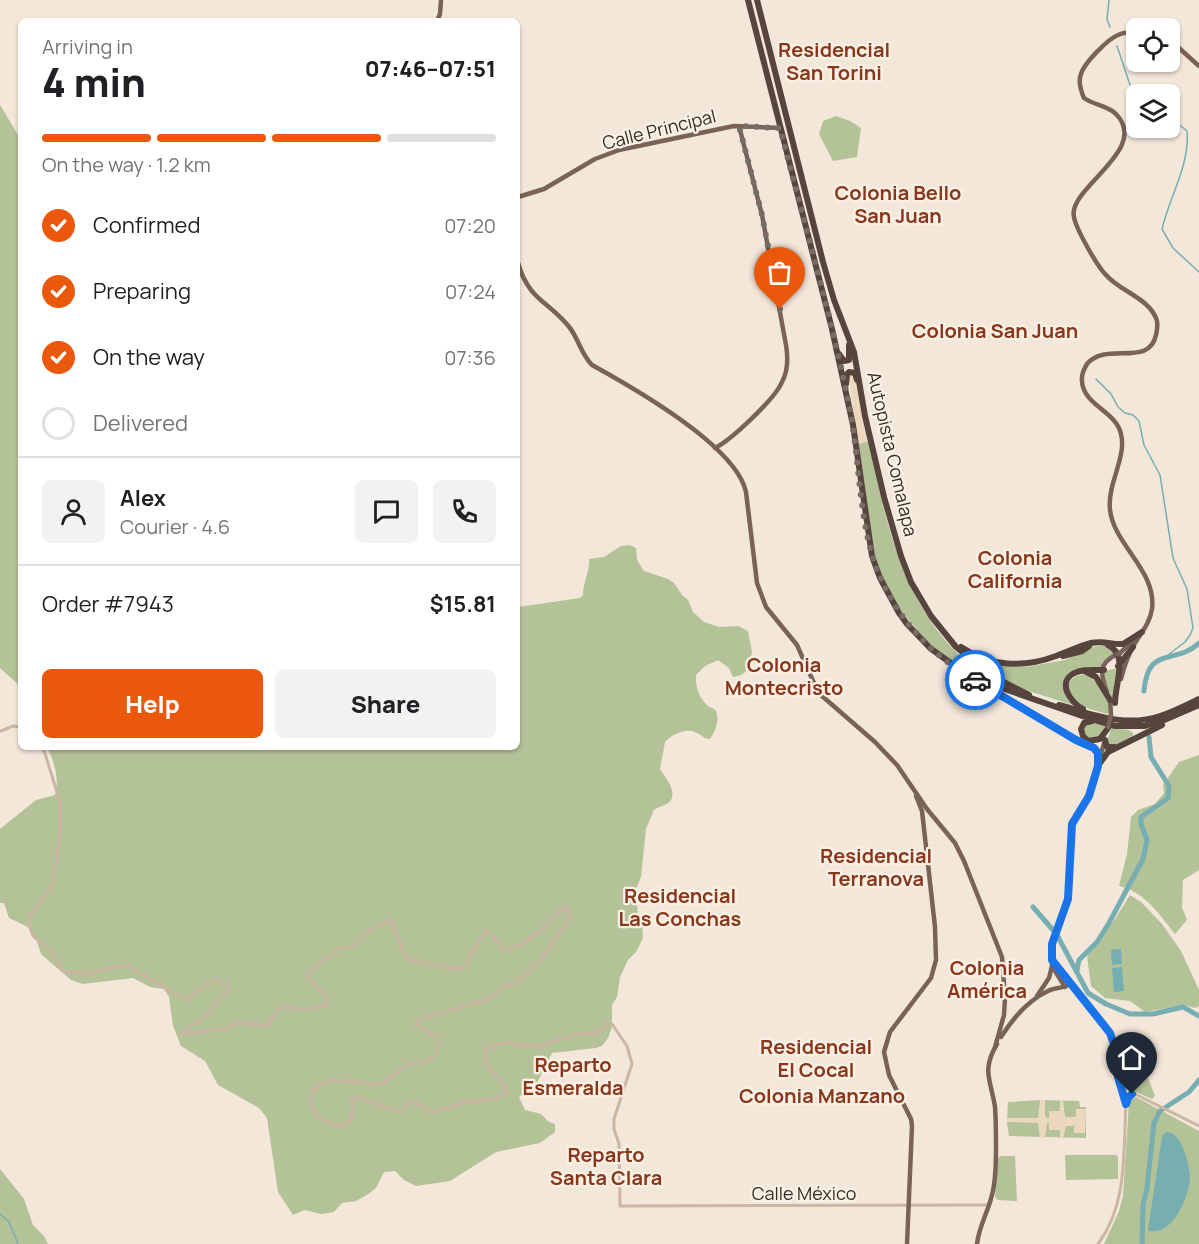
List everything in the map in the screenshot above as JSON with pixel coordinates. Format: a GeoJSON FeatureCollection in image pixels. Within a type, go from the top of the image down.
{"type":"FeatureCollection","features":[{"type":"Feature","properties":{"kind":"highway","name":"Autopista Comalapa"},"geometry":{"type":"LineString","coordinates":[[748,0],[835,343],[845,388],[871,549],[880,578],[899,613],[918,637],[937,654],[970,677],[1031,700],[1128,727],[1156,723],[1199,705]]}},
{"type":"Feature","properties":{"kind":"highway","name":"Autopista Comalapa"},"geometry":{"type":"LineString","coordinates":[[757,0],[823,262],[857,364],[871,443],[901,556],[921,601],[938,627],[977,665],[1013,688],[1038,698],[1102,720],[1128,721],[1151,719],[1199,699]]}},
{"type":"Feature","properties":{"kind":"highway"},"geometry":{"type":"LineString","coordinates":[[835,343],[841,359],[849,360],[846,328]]}},
{"type":"Feature","properties":{"kind":"highway"},"geometry":{"type":"LineString","coordinates":[[845,388],[847,374],[852,372],[856,375],[861,389]]}},
{"type":"Feature","properties":{"kind":"highway"},"geometry":{"type":"LineString","coordinates":[[938,627],[968,651],[991,662],[1028,664],[1101,641],[1122,645],[1143,631]]}},
{"type":"Feature","properties":{"kind":"highway"},"geometry":{"type":"LineString","coordinates":[[1063,654],[1089,645],[1108,645],[1119,655],[1113,701]]}},
{"type":"Feature","properties":{"kind":"highway"},"geometry":{"type":"LineString","coordinates":[[1056,656],[1070,656],[1089,645]]}},
{"type":"Feature","properties":{"kind":"highway"},"geometry":{"type":"LineString","coordinates":[[1102,720],[1078,706],[1068,696],[1066,688],[1068,680],[1081,671],[1102,670],[1120,664],[1133,647]]}},
{"type":"Feature","properties":{"kind":"highway"},"geometry":{"type":"LineString","coordinates":[[1081,671],[1096,677],[1113,701]]}},
{"type":"Feature","properties":{"kind":"highway"},"geometry":{"type":"LineString","coordinates":[[970,677],[1095,749],[1098,754],[1098,766]]}},
{"type":"Feature","properties":{"kind":"highway"},"geometry":{"type":"LineString","coordinates":[[1098,766],[1108,752],[1187,711]]}},
{"type":"Feature","properties":{"kind":"highway"},"geometry":{"type":"LineString","coordinates":[[1102,720],[1084,723],[1081,729],[1083,736],[1088,741],[1098,740],[1108,727]]}},
{"type":"Feature","properties":{"kind":"highway"},"geometry":{"type":"LineString","coordinates":[[1105,740],[1106,745],[1110,748],[1133,738],[1135,733],[1128,727]]}},
{"type":"Feature","properties":{"kind":"main road"},"geometry":{"type":"LineString","coordinates":[[438,18],[441,0]]}},
{"type":"Feature","properties":{"kind":"main road"},"geometry":{"type":"LineString","coordinates":[[995,1047],[1020,1012],[1047,983],[1052,963],[1052,944],[1068,899],[1072,824],[1089,796],[1123,669],[1150,614],[1152,597],[1145,578],[1114,525],[1110,510],[1111,489],[1122,447],[1121,434],[1113,418],[1087,396],[1082,377],[1086,366],[1099,354],[1133,353],[1149,348],[1155,339],[1157,321],[1153,312],[1143,303],[1106,276],[1095,259],[1073,212],[1077,200],[1117,153],[1125,136],[1124,126],[1118,116],[1084,98],[1080,80],[1081,73],[1088,62],[1115,36],[1126,33]]}},
{"type":"Feature","properties":{"kind":"main road"},"geometry":{"type":"LineString","coordinates":[[1180,49],[1199,66]]}},
{"type":"Feature","properties":{"kind":"main road"},"geometry":{"type":"LineString","coordinates":[[715,448],[726,441],[772,396],[783,381],[787,362],[786,345],[765,231],[739,126]]}},
{"type":"Feature","properties":{"kind":"main road","name":"Calle Principal"},"geometry":{"type":"LineString","coordinates":[[520,196],[549,187],[606,154],[713,129],[739,126],[780,128]]}},
{"type":"Feature","properties":{"kind":"main road"},"geometry":{"type":"LineString","coordinates":[[520,268],[526,285],[571,329],[583,354],[592,365],[684,422],[732,466],[744,487],[757,583],[766,607],[797,645],[822,696],[876,742],[906,776],[962,855],[999,948],[1005,998],[1004,1022],[987,1068],[996,1124],[994,1180],[977,1244]]}},
{"type":"Feature","properties":{"kind":"main road"},"geometry":{"type":"LineString","coordinates":[[1113,701],[1103,680],[1103,666],[1143,631]]}},
{"type":"Feature","properties":{"kind":"main road"},"geometry":{"type":"LineString","coordinates":[[907,1244],[912,1126],[911,1119],[889,1075],[884,1052],[890,1032],[931,978],[936,960],[935,927],[924,827],[922,811],[915,791]]}},
{"type":"Feature","properties":{"kind":"main road"},"geometry":{"type":"LineString","coordinates":[[924,827],[928,821],[938,823]]}},
{"type":"Feature","properties":{"kind":"main road"},"geometry":{"type":"LineString","coordinates":[[1035,998],[1050,990],[1068,985],[1052,963]]}},
{"type":"Feature","properties":{"kind":"main road"},"geometry":{"type":"LineString","coordinates":[[1005,998],[1009,1013],[1013,1015],[1020,1012]]}},
{"type":"Feature","properties":{"kind":"street"},"geometry":{"type":"LineString","coordinates":[[1,730],[18,727]]}},
{"type":"Feature","properties":{"kind":"street","name":"Calle México"},"geometry":{"type":"LineString","coordinates":[[44,750],[60,802],[60,832],[53,884],[30,916],[29,924],[33,936],[51,952],[64,972],[87,973],[127,966],[186,1000],[216,978],[228,987],[227,994],[212,1008],[210,1013],[182,1032],[184,1035],[228,1028],[236,1023],[268,1025],[276,1011],[282,1007],[295,1006],[303,1009],[327,1005],[328,999],[306,975],[321,962],[342,948],[354,946],[368,932],[390,919],[407,959],[457,969],[467,966],[472,947],[480,941],[486,930],[502,950],[509,950],[521,945],[550,923],[564,906],[568,907],[570,912],[568,922],[542,959],[518,982],[506,985],[489,999],[418,1020],[416,1025],[438,1038],[438,1048],[434,1057],[419,1063],[408,1064],[387,1081],[376,1084],[337,1080],[325,1082],[313,1090],[310,1101],[312,1108],[315,1115],[324,1121],[345,1126],[352,1118],[353,1098],[360,1098],[396,1111],[402,1110],[408,1102],[436,1112],[465,1102],[498,1098],[507,1094],[506,1086],[492,1072],[484,1059],[485,1049],[505,1042],[538,1046],[576,1034],[596,1035],[600,1034],[606,1023],[612,1024],[627,1046],[632,1064],[614,1119],[614,1129],[619,1144],[620,1206],[989,1204]]}},
{"type":"Feature","properties":{"kind":"street"},"geometry":{"type":"LineString","coordinates":[[1068,985],[1110,1033],[1114,1041],[1126,1104]]}},
{"type":"Feature","properties":{"kind":"street"},"geometry":{"type":"LineString","coordinates":[[1120,1082],[1135,1094],[1199,1126]]}},
{"type":"Feature","properties":{"kind":"street"},"geometry":{"type":"LineString","coordinates":[[1098,1244],[1115,1214],[1120,1195],[1126,1104],[1128,1098],[1135,1094]]}},
{"type":"Feature","properties":{"kind":"green space"},"geometry":{"type":"Polygon","coordinates":[[[0,105],[18,135],[18,684],[0,668],[0,105]]]}},
{"type":"Feature","properties":{"kind":"green space"},"geometry":{"type":"Polygon","coordinates":[[[836,116],[861,128],[857,157],[833,161],[819,134],[823,121],[836,116]]]}},
{"type":"Feature","properties":{"kind":"green space"},"geometry":{"type":"Polygon","coordinates":[[[869,441],[889,527],[909,582],[922,608],[938,632],[958,654],[1007,689],[971,675],[931,647],[896,604],[882,576],[874,552],[858,444],[869,441]]]}},
{"type":"Feature","properties":{"kind":"green space"},"geometry":{"type":"Polygon","coordinates":[[[630,545],[636,548],[637,560],[644,571],[674,583],[688,600],[693,612],[704,622],[719,627],[738,626],[748,631],[752,652],[750,668],[741,675],[733,677],[729,668],[718,660],[705,666],[696,675],[700,696],[717,714],[716,726],[710,739],[693,731],[684,731],[665,742],[660,769],[673,795],[668,803],[654,810],[646,829],[641,877],[636,889],[638,918],[642,925],[643,938],[620,977],[617,997],[612,1005],[612,1027],[608,1038],[602,1046],[596,1048],[552,1053],[536,1085],[519,1097],[525,1110],[541,1114],[549,1122],[555,1124],[555,1132],[540,1143],[496,1152],[450,1181],[416,1186],[404,1180],[395,1171],[384,1172],[376,1188],[356,1201],[342,1203],[334,1212],[321,1214],[305,1210],[293,1215],[278,1192],[267,1118],[259,1108],[218,1085],[205,1061],[181,1046],[173,1026],[169,997],[164,989],[150,987],[133,978],[83,984],[71,980],[41,954],[36,939],[28,927],[9,918],[4,903],[0,903],[0,829],[36,800],[55,795],[57,783],[48,750],[520,750],[520,607],[580,598],[583,595],[589,559],[604,557],[621,546],[630,545]]]}},
{"type":"Feature","properties":{"kind":"green space"},"geometry":{"type":"Polygon","coordinates":[[[1105,645],[1117,653],[1105,660],[1101,669],[1073,671],[1064,691],[1067,699],[1073,705],[1022,689],[997,676],[970,654],[1005,666],[1026,667],[1065,660],[1092,647],[1105,645]]]}},
{"type":"Feature","properties":{"kind":"green space"},"geometry":{"type":"Polygon","coordinates":[[[1118,668],[1114,702],[1104,680],[1104,671],[1118,668]]]}},
{"type":"Feature","properties":{"kind":"green space"},"geometry":{"type":"Polygon","coordinates":[[[1085,674],[1103,691],[1108,702],[1108,714],[1082,705],[1071,697],[1068,691],[1070,682],[1075,677],[1085,674]]]}},
{"type":"Feature","properties":{"kind":"green space"},"geometry":{"type":"Polygon","coordinates":[[[1093,723],[1105,726],[1099,737],[1090,739],[1084,736],[1084,725],[1093,723]]]}},
{"type":"Feature","properties":{"kind":"green space"},"geometry":{"type":"Polygon","coordinates":[[[1111,728],[1129,730],[1133,736],[1112,747],[1107,742],[1111,728]]]}},
{"type":"Feature","properties":{"kind":"green space"},"geometry":{"type":"Polygon","coordinates":[[[1199,755],[1199,870],[1183,880],[1182,907],[1187,920],[1175,934],[1144,898],[1119,886],[1127,854],[1131,817],[1138,810],[1155,804],[1164,793],[1163,785],[1179,762],[1199,755]]]}},
{"type":"Feature","properties":{"kind":"green space"},"geometry":{"type":"Polygon","coordinates":[[[1130,895],[1141,902],[1162,924],[1181,951],[1199,990],[1199,1006],[1195,1008],[1184,1005],[1145,1012],[1130,1001],[1105,998],[1091,986],[1087,956],[1130,895]]]}},
{"type":"Feature","properties":{"kind":"green space"},"geometry":{"type":"Polygon","coordinates":[[[1143,1065],[1155,1096],[1152,1099],[1136,1092],[1128,1083],[1128,1071],[1143,1065]]]}},
{"type":"Feature","properties":{"kind":"green space"},"geometry":{"type":"Polygon","coordinates":[[[1136,1097],[1199,1131],[1199,1244],[1104,1244],[1119,1211],[1123,1196],[1129,1102],[1136,1097]]]}},
{"type":"Feature","properties":{"kind":"green space"},"geometry":{"type":"Polygon","coordinates":[[[1079,1101],[1080,1107],[1086,1107],[1086,1138],[1009,1136],[1008,1102],[1079,1101]]]}},
{"type":"Feature","properties":{"kind":"green space"},"geometry":{"type":"Polygon","coordinates":[[[1065,1155],[1117,1155],[1118,1179],[1066,1180],[1065,1155]]]}},
{"type":"Feature","properties":{"kind":"green space"},"geometry":{"type":"Polygon","coordinates":[[[1015,1156],[1017,1201],[998,1200],[995,1197],[998,1158],[1015,1156]]]}},
{"type":"Feature","properties":{"kind":"green space"},"geometry":{"type":"Polygon","coordinates":[[[0,1169],[24,1199],[33,1225],[44,1236],[48,1244],[0,1244],[0,1169]]]}},
{"type":"Feature","properties":{"kind":"shaded area"},"geometry":{"type":"Polygon","coordinates":[[[850,375],[853,375],[857,382],[869,441],[858,443],[850,375]]]}},
{"type":"Feature","properties":{"kind":"shaded area"},"geometry":{"type":"Polygon","coordinates":[[[1040,1100],[1045,1100],[1047,1118],[1049,1118],[1049,1111],[1060,1111],[1060,1100],[1063,1100],[1065,1117],[1076,1117],[1076,1109],[1086,1109],[1085,1133],[1074,1133],[1074,1126],[1066,1126],[1063,1138],[1060,1138],[1060,1130],[1049,1130],[1049,1123],[1047,1123],[1045,1138],[1040,1138],[1038,1123],[1007,1122],[1007,1118],[1038,1118],[1040,1100]]]}},
{"type":"Feature","properties":{"kind":"water"},"geometry":{"type":"Polygon","coordinates":[[[1121,949],[1122,964],[1112,965],[1111,950],[1121,949]]]}},
{"type":"Feature","properties":{"kind":"water"},"geometry":{"type":"Polygon","coordinates":[[[1122,967],[1124,991],[1114,992],[1112,968],[1122,967]]]}},
{"type":"Feature","properties":{"kind":"water"},"geometry":{"type":"Polygon","coordinates":[[[1166,1132],[1176,1137],[1184,1150],[1190,1172],[1189,1186],[1182,1205],[1171,1223],[1156,1231],[1148,1230],[1162,1137],[1166,1132]]]}},
{"type":"Feature","properties":{"kind":"waterway"},"geometry":{"type":"LineString","coordinates":[[1109,0],[1107,19],[1110,27]]}},
{"type":"Feature","properties":{"kind":"waterway"},"geometry":{"type":"LineString","coordinates":[[1117,46],[1130,84]]}},
{"type":"Feature","properties":{"kind":"waterway"},"geometry":{"type":"LineString","coordinates":[[1180,125],[1187,131],[1185,156],[1162,229],[1173,248],[1199,272]]}},
{"type":"Feature","properties":{"kind":"waterway"},"geometry":{"type":"LineString","coordinates":[[1096,379],[1111,394],[1118,407],[1139,421],[1144,445],[1160,475],[1173,558],[1187,589],[1193,628],[1185,642],[1164,658]]}},
{"type":"Feature","properties":{"kind":"waterway"},"geometry":{"type":"LineString","coordinates":[[1144,691],[1147,676],[1157,661],[1181,654],[1199,643]]}},
{"type":"Feature","properties":{"kind":"waterway"},"geometry":{"type":"LineString","coordinates":[[1077,970],[1079,960],[1097,942],[1109,923],[1143,859],[1147,840],[1141,817],[1168,798],[1169,786],[1151,757],[1149,737]]}},
{"type":"Feature","properties":{"kind":"waterway"},"geometry":{"type":"LineString","coordinates":[[1033,907],[1053,930]]}},
{"type":"Feature","properties":{"kind":"waterway"},"geometry":{"type":"LineString","coordinates":[[1057,935],[1088,993],[1106,1004],[1130,1014],[1153,1014],[1183,1007],[1199,1016]]}},
{"type":"Feature","properties":{"kind":"waterway"},"geometry":{"type":"LineString","coordinates":[[1142,1244],[1143,1205],[1154,1123],[1160,1111],[1189,1092],[1199,1080]]}},
{"type":"Feature","properties":{"kind":"waterway"},"geometry":{"type":"LineString","coordinates":[[0,1214],[9,1222],[18,1244]]}},
{"type":"Feature","properties":{"kind":"way so far"},"geometry":{"type":"LineString","coordinates":[[780,309],[762,215],[739,126],[780,128],[832,329],[853,425],[871,549],[880,578],[899,613],[918,637],[948,662],[975,680]]}},
{"type":"Feature","properties":{"kind":"district","name":"Residencial San Torini"},"geometry":{"type":"Point","coordinates":[834,60]}},
{"type":"Feature","properties":{"kind":"district","name":"Colonia Bello San Juan"},"geometry":{"type":"Point","coordinates":[898,204]}},
{"type":"Feature","properties":{"kind":"district","name":"Colonia San Juan"},"geometry":{"type":"Point","coordinates":[995,330]}},
{"type":"Feature","properties":{"kind":"district","name":"Colonia California"},"geometry":{"type":"Point","coordinates":[1015,568]}},
{"type":"Feature","properties":{"kind":"district","name":"Colonia Montecristo"},"geometry":{"type":"Point","coordinates":[784,676]}},
{"type":"Feature","properties":{"kind":"district","name":"Residencial Terranova"},"geometry":{"type":"Point","coordinates":[876,866]}},
{"type":"Feature","properties":{"kind":"district","name":"Residencial Las Conchas"},"geometry":{"type":"Point","coordinates":[680,906]}},
{"type":"Feature","properties":{"kind":"district","name":"Colonia América"},"geometry":{"type":"Point","coordinates":[987,978]}},
{"type":"Feature","properties":{"kind":"district","name":"Residencial El Cocal"},"geometry":{"type":"Point","coordinates":[816,1058]}},
{"type":"Feature","properties":{"kind":"district","name":"Reparto Esmeralda"},"geometry":{"type":"Point","coordinates":[573,1076]}},
{"type":"Feature","properties":{"kind":"district","name":"Colonia Manzano"},"geometry":{"type":"Point","coordinates":[822,1095]}},
{"type":"Feature","properties":{"kind":"district","name":"Reparto Santa Clara"},"geometry":{"type":"Point","coordinates":[606,1166]}},
{"type":"Feature","properties":{"kind":"route"},"geometry":{"type":"LineString","coordinates":[[975,680],[1076,740],[1094,748],[1098,753],[1098,766],[1089,796],[1072,824],[1068,899],[1053,938],[1052,960],[1110,1033],[1114,1041],[1118,1077],[1126,1104],[1132,1094]]}}]}
